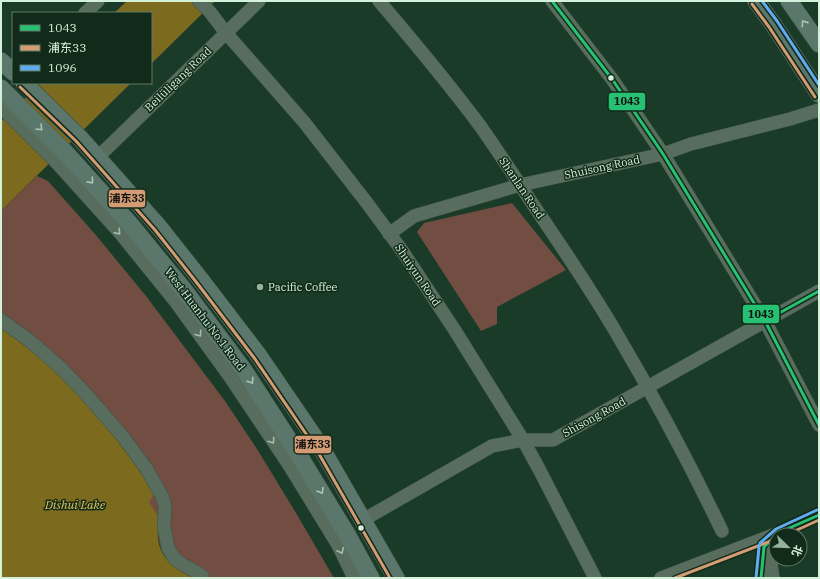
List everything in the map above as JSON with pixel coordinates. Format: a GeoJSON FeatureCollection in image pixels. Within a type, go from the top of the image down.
{"type":"FeatureCollection","features":[{"type":"Feature","properties":{"kind":"main road"},"geometry":{"type":"LineString","coordinates":[[756,1],[819,94]]}},
{"type":"Feature","properties":{"kind":"main road"},"geometry":{"type":"LineString","coordinates":[[789,1],[819,44]]}},
{"type":"Feature","properties":{"kind":"main road"},"geometry":{"type":"LineString","coordinates":[[1,61],[12,71]]}},
{"type":"Feature","properties":{"kind":"main road","name":"West Huanhu No.1 Road"},"geometry":{"type":"LineString","coordinates":[[28,86],[80,138],[160,227],[259,356],[319,444],[396,578]]}},
{"type":"Feature","properties":{"kind":"main road","name":"West Huanhu No.1 Road"},"geometry":{"type":"LineString","coordinates":[[1,88],[8,107],[130,224],[179,284],[243,369],[304,464],[348,536],[371,578]]}},
{"type":"Feature","properties":{"kind":"street"},"geometry":{"type":"LineString","coordinates":[[86,12],[98,1]]}},
{"type":"Feature","properties":{"kind":"street","name":"Shuiyun Road"},"geometry":{"type":"LineString","coordinates":[[199,1],[304,122],[389,234],[454,329],[523,440],[539,468],[594,578]]}},
{"type":"Feature","properties":{"kind":"street","name":"Beilüligang Road"},"geometry":{"type":"LineString","coordinates":[[97,158],[259,1]]}},
{"type":"Feature","properties":{"kind":"street","name":"Shanlan Road"},"geometry":{"type":"LineString","coordinates":[[379,1],[432,64],[476,121],[574,264],[614,328],[648,387],[722,531]]}},
{"type":"Feature","properties":{"kind":"street"},"geometry":{"type":"LineString","coordinates":[[552,1],[612,79],[663,154],[765,321],[819,425]]}},
{"type":"Feature","properties":{"kind":"street","name":"Shuisong Road"},"geometry":{"type":"LineString","coordinates":[[389,234],[414,216],[520,185],[663,154],[691,144],[790,119],[819,110]]}},
{"type":"Feature","properties":{"kind":"street"},"geometry":{"type":"LineString","coordinates":[[60,157],[175,301],[230,376],[289,465],[338,545],[354,578]]}},
{"type":"Feature","properties":{"kind":"street","name":"Shisong Road"},"geometry":{"type":"LineString","coordinates":[[363,520],[492,446],[523,440],[553,440],[819,291]]}},
{"type":"Feature","properties":{"kind":"street"},"geometry":{"type":"LineString","coordinates":[[1,320],[30,341],[61,368],[124,438],[146,468],[162,496],[165,506],[164,526],[168,548],[175,559],[194,570],[203,578]]}},
{"type":"Feature","properties":{"kind":"street"},"geometry":{"type":"LineString","coordinates":[[795,527],[819,515]]}},
{"type":"Feature","properties":{"kind":"street"},"geometry":{"type":"LineString","coordinates":[[661,578],[768,539]]}},
{"type":"Feature","properties":{"kind":"street"},"geometry":{"type":"LineString","coordinates":[[761,578],[764,547],[768,544]]}},
{"type":"Feature","properties":{"kind":"street"},"geometry":{"type":"LineString","coordinates":[[771,567],[773,578]]}},
{"type":"Feature","properties":{"kind":"shaded area"},"geometry":{"type":"Polygon","coordinates":[[[37,176],[48,181],[95,234],[146,296],[225,401],[257,449],[334,578],[195,578],[180,570],[168,560],[161,547],[158,530],[1,327],[1,211],[37,176]]]}},
{"type":"Feature","properties":{"kind":"shaded area"},"geometry":{"type":"Polygon","coordinates":[[[512,203],[566,270],[497,307],[497,324],[481,331],[417,232],[424,223],[512,203]]]}},
{"type":"Feature","properties":{"kind":"water"},"geometry":{"type":"Polygon","coordinates":[[[127,1],[215,1],[152,63],[152,12],[115,12],[127,1]]]}},
{"type":"Feature","properties":{"kind":"water"},"geometry":{"type":"Polygon","coordinates":[[[40,84],[130,84],[1,211],[1,121],[40,84]]]}},
{"type":"Feature","properties":{"kind":"water","name":"Dishui Lake"},"geometry":{"type":"Polygon","coordinates":[[[1,327],[26,344],[56,371],[84,399],[127,451],[154,494],[149,502],[160,519],[158,536],[159,545],[162,552],[170,563],[176,568],[195,578],[1,578],[1,327]]]}},
{"type":"Feature","properties":{"kind":"transit line","name":"1043"},"geometry":{"type":"LineString","coordinates":[[552,1],[612,79],[663,154],[765,321],[819,425]]}},
{"type":"Feature","properties":{"kind":"transit line","name":"1096"},"geometry":{"type":"LineString","coordinates":[[762,1],[819,85]]}},
{"type":"Feature","properties":{"kind":"transit line","name":"浦东33"},"geometry":{"type":"LineString","coordinates":[[752,4],[815,97]]}},
{"type":"Feature","properties":{"kind":"transit line","name":"浦东33"},"geometry":{"type":"LineString","coordinates":[[20,87],[76,141],[155,230],[255,359],[315,447],[390,578]]}},
{"type":"Feature","properties":{"kind":"transit line","name":"1043"},"geometry":{"type":"LineString","coordinates":[[765,321],[819,291]]}},
{"type":"Feature","properties":{"kind":"transit line","name":"1096"},"geometry":{"type":"LineString","coordinates":[[756,578],[760,543],[776,529],[817,510]]}},
{"type":"Feature","properties":{"kind":"transit line","name":"1043"},"geometry":{"type":"LineString","coordinates":[[761,578],[764,547],[778,533],[819,515]]}},
{"type":"Feature","properties":{"kind":"transit line","name":"浦东33"},"geometry":{"type":"LineString","coordinates":[[804,527],[819,520]]}},
{"type":"Feature","properties":{"kind":"transit line","name":"浦东33"},"geometry":{"type":"LineString","coordinates":[[675,578],[768,542]]}},
{"type":"Feature","properties":{"kind":"place","name":"Pacific Coffee"},"geometry":{"type":"Point","coordinates":[260,287]}}]}
